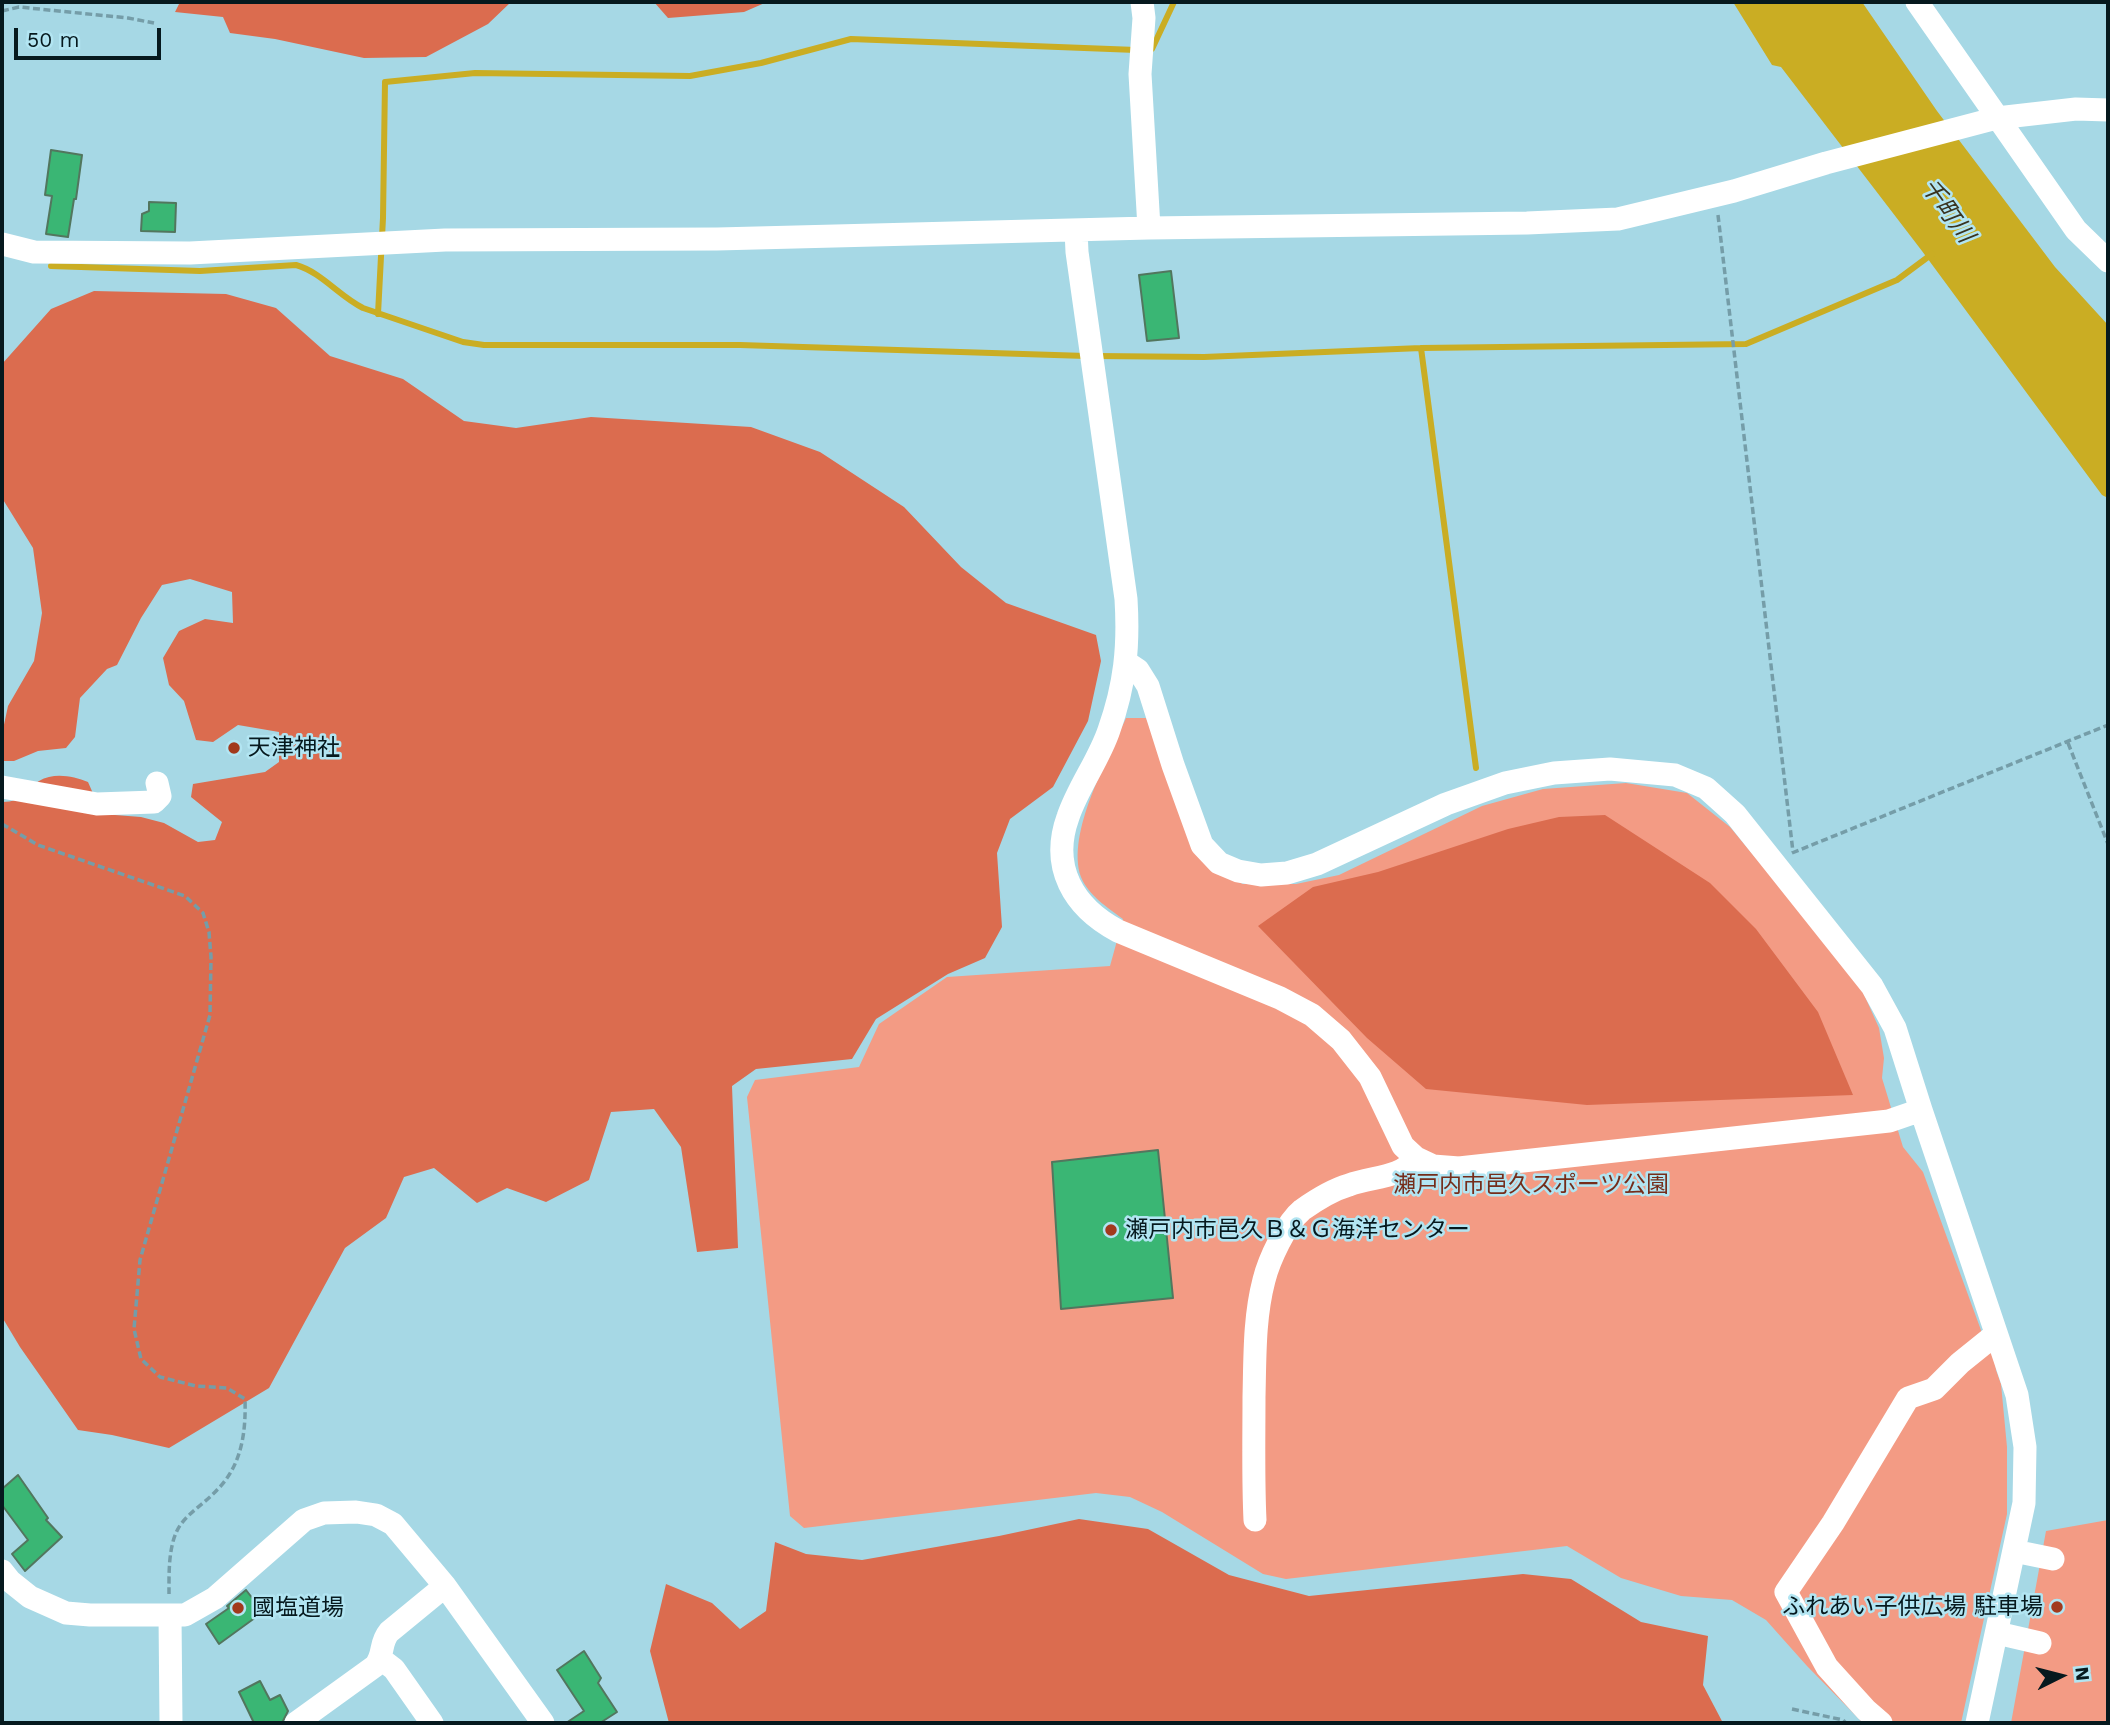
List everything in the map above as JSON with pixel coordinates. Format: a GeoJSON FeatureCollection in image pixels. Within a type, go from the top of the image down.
{"type":"FeatureCollection","features":[{"type":"Feature","properties":{"kind":"street"},"geometry":{"type":"LineString","coordinates":[[1142,2],[1144,18],[1141,51],[1149,228]]}},
{"type":"Feature","properties":{"kind":"street"},"geometry":{"type":"LineString","coordinates":[[1917,2],[1989,120],[2076,230],[2108,261]]}},
{"type":"Feature","properties":{"kind":"street"},"geometry":{"type":"LineString","coordinates":[[2,244],[34,252],[190,253],[445,240],[717,239],[1618,219],[1712,197],[1826,163],[1989,120],[2076,109],[2108,110]]}},
{"type":"Feature","properties":{"kind":"street"},"geometry":{"type":"LineString","coordinates":[[1076,230],[1129,636],[1121,693],[1108,733],[1068,815],[1062,839],[1063,863],[1069,885],[1079,901],[1098,920],[1118,931],[1280,998],[1312,1015],[1341,1040],[1370,1077],[1403,1146],[1416,1158],[1433,1166],[1459,1168],[1889,1121],[1921,1110]]}},
{"type":"Feature","properties":{"kind":"street"},"geometry":{"type":"LineString","coordinates":[[1126,662],[1138,670],[1147,686],[1202,845],[1219,863],[1238,871],[1261,875],[1287,873],[1317,864],[1446,804],[1505,783],[1554,773],[1610,769],[1675,775],[1706,788],[1786,860],[1872,986],[1895,1028],[2017,1395],[2025,1447],[2024,1503],[1977,1723]]}},
{"type":"Feature","properties":{"kind":"street"},"geometry":{"type":"LineString","coordinates":[[2,787],[97,804],[127,804],[154,802],[160,796],[157,783]]}},
{"type":"Feature","properties":{"kind":"street"},"geometry":{"type":"LineString","coordinates":[[1255,1520],[1255,1336],[1264,1279],[1278,1243],[1300,1212],[1335,1190],[1395,1174],[1408,1168],[1416,1158]]}},
{"type":"Feature","properties":{"kind":"street"},"geometry":{"type":"LineString","coordinates":[[1881,1723],[1827,1667],[1786,1592],[1833,1523],[1908,1398],[1934,1389],[1960,1363],[1996,1334]]}},
{"type":"Feature","properties":{"kind":"street"},"geometry":{"type":"LineString","coordinates":[[2,1571],[9,1581],[30,1597],[66,1612],[90,1615],[185,1615],[215,1598],[304,1520],[324,1513],[356,1512],[376,1515],[393,1524],[445,1586],[543,1723]]}},
{"type":"Feature","properties":{"kind":"street"},"geometry":{"type":"LineString","coordinates":[[2014,1551],[2053,1559]]}},
{"type":"Feature","properties":{"kind":"street"},"geometry":{"type":"LineString","coordinates":[[296,1723],[375,1666],[382,1659],[382,1640],[389,1632],[445,1586]]}},
{"type":"Feature","properties":{"kind":"street"},"geometry":{"type":"LineString","coordinates":[[170,1615],[171,1723]]}},
{"type":"Feature","properties":{"kind":"street"},"geometry":{"type":"LineString","coordinates":[[1997,1633],[2040,1643]]}},
{"type":"Feature","properties":{"kind":"street"},"geometry":{"type":"LineString","coordinates":[[382,1659],[394,1669],[432,1723]]}},
{"type":"Feature","properties":{"kind":"path"},"geometry":{"type":"LineString","coordinates":[[2,12],[19,8],[154,23]]}},
{"type":"Feature","properties":{"kind":"path"},"geometry":{"type":"LineString","coordinates":[[1712,197],[1720,224],[1733,331],[1786,860],[2108,725]]}},
{"type":"Feature","properties":{"kind":"path"},"geometry":{"type":"LineString","coordinates":[[2068,743],[2108,844]]}},
{"type":"Feature","properties":{"kind":"path"},"geometry":{"type":"LineString","coordinates":[[2,824],[38,845],[185,896],[203,913],[209,932],[211,1015],[140,1260],[134,1329],[141,1359],[160,1377],[196,1386],[228,1388],[245,1399],[246,1429],[235,1466],[219,1488],[180,1525],[172,1546],[170,1615]]}},
{"type":"Feature","properties":{"kind":"path"},"geometry":{"type":"LineString","coordinates":[[1792,1709],[1843,1720],[1846,1723]]}},
{"type":"Feature","properties":{"kind":"green space","name":"瀬戸内市邑久スポーツ公園"},"geometry":{"type":"Polygon","coordinates":[[[1126,718],[1146,718],[1214,871],[1243,884],[1296,884],[1339,875],[1482,806],[1543,789],[1626,783],[1687,793],[1730,827],[1858,981],[1879,1028],[1884,1058],[1882,1078],[1903,1147],[1923,1172],[1989,1352],[1994,1349],[1996,1370],[2001,1384],[2007,1447],[2007,1514],[1961,1723],[1863,1723],[1766,1620],[1732,1600],[1681,1596],[1621,1578],[1567,1546],[1286,1579],[1263,1574],[1162,1512],[1130,1497],[1096,1493],[804,1528],[790,1516],[747,1097],[755,1080],[859,1067],[879,1024],[947,977],[1110,966],[1123,919],[1099,901],[1084,884],[1078,859],[1079,839],[1091,796],[1126,718]]]}},
{"type":"Feature","properties":{"kind":"green space"},"geometry":{"type":"Polygon","coordinates":[[[2108,1520],[2108,1723],[2011,1723],[2046,1531],[2108,1520]]]}},
{"type":"Feature","properties":{"kind":"shaded area"},"geometry":{"type":"Polygon","coordinates":[[[180,2],[511,2],[488,24],[426,57],[364,58],[275,39],[230,33],[223,17],[175,12],[180,2]]]}},
{"type":"Feature","properties":{"kind":"shaded area"},"geometry":{"type":"Polygon","coordinates":[[[654,2],[767,2],[744,12],[668,18],[654,2]]]}},
{"type":"Feature","properties":{"kind":"shaded area"},"geometry":{"type":"Polygon","coordinates":[[[94,291],[226,294],[276,308],[330,356],[403,379],[464,421],[516,428],[591,417],[751,427],[820,452],[904,507],[961,567],[1006,603],[1096,635],[1101,661],[1088,721],[1053,787],[1010,819],[997,853],[1002,927],[985,958],[948,974],[876,1019],[852,1059],[756,1069],[732,1086],[738,1248],[697,1252],[681,1147],[654,1109],[611,1112],[589,1180],[546,1202],[507,1188],[477,1203],[434,1168],[404,1177],[386,1218],[345,1248],[269,1388],[169,1448],[78,1430],[2,1317],[2,802],[20,798],[34,784],[45,778],[70,777],[88,782],[102,814],[141,817],[164,823],[198,842],[215,840],[222,822],[191,797],[193,784],[265,772],[279,762],[279,732],[238,725],[213,742],[196,740],[184,701],[169,685],[163,658],[179,631],[205,619],[233,623],[232,592],[190,579],[162,585],[141,618],[117,665],[107,669],[80,698],[75,737],[66,748],[38,751],[14,761],[2,761],[2,734],[8,706],[34,661],[42,613],[33,548],[2,498],[2,364],[51,309],[94,291]]]}},
{"type":"Feature","properties":{"kind":"shaded area"},"geometry":{"type":"Polygon","coordinates":[[[1605,815],[1710,883],[1756,929],[1818,1012],[1853,1095],[1587,1105],[1426,1089],[1367,1038],[1258,926],[1313,887],[1378,872],[1508,829],[1559,817],[1605,815]]]}},
{"type":"Feature","properties":{"kind":"shaded area"},"geometry":{"type":"Polygon","coordinates":[[[1079,1519],[1148,1529],[1229,1575],[1309,1596],[1523,1574],[1571,1579],[1641,1622],[1708,1636],[1703,1685],[1723,1723],[669,1723],[650,1651],[666,1584],[712,1603],[740,1629],[766,1611],[775,1542],[806,1554],[862,1560],[1079,1519]]]}},
{"type":"Feature","properties":{"kind":"water","name":"千町川"},"geometry":{"type":"Polygon","coordinates":[[[1733,2],[1862,2],[1937,111],[2055,267],[2108,325],[2108,498],[2102,495],[1922,251],[1781,67],[1772,65],[1733,2]]]}},
{"type":"Feature","properties":{"kind":"building"},"geometry":{"type":"Polygon","coordinates":[[[51,150],[82,155],[68,237],[46,234],[52,196],[45,195],[51,150]]]}},
{"type":"Feature","properties":{"kind":"building"},"geometry":{"type":"Polygon","coordinates":[[[149,202],[176,203],[175,232],[141,231],[142,214],[149,211],[149,202]]]}},
{"type":"Feature","properties":{"kind":"building"},"geometry":{"type":"Polygon","coordinates":[[[1171,271],[1179,338],[1147,341],[1139,275],[1171,271]]]}},
{"type":"Feature","properties":{"kind":"building","name":"瀬戸内市邑久Ｂ＆Ｇ海洋センター"},"geometry":{"type":"Polygon","coordinates":[[[1158,1150],[1173,1298],[1061,1309],[1052,1162],[1158,1150]]]}},
{"type":"Feature","properties":{"kind":"building"},"geometry":{"type":"Polygon","coordinates":[[[18,1475],[48,1518],[46,1520],[62,1537],[25,1571],[12,1554],[28,1540],[2,1505],[2,1489],[18,1475]]]}},
{"type":"Feature","properties":{"kind":"building"},"geometry":{"type":"Polygon","coordinates":[[[246,1590],[263,1612],[219,1644],[206,1624],[229,1608],[227,1606],[246,1590]]]}},
{"type":"Feature","properties":{"kind":"building"},"geometry":{"type":"Polygon","coordinates":[[[584,1651],[601,1678],[598,1683],[617,1712],[600,1723],[566,1723],[584,1711],[557,1670],[584,1651]]]}},
{"type":"Feature","properties":{"kind":"building"},"geometry":{"type":"Polygon","coordinates":[[[260,1681],[270,1700],[280,1695],[288,1711],[282,1723],[254,1723],[239,1692],[260,1681]]]}},
{"type":"Feature","properties":{"kind":"waterway"},"geometry":{"type":"LineString","coordinates":[[1147,49],[1152,49],[1174,2]]}},
{"type":"Feature","properties":{"kind":"waterway"},"geometry":{"type":"LineString","coordinates":[[378,314],[383,218],[385,82],[475,73],[690,76],[761,63],[851,39],[1136,50]]}},
{"type":"Feature","properties":{"kind":"waterway"},"geometry":{"type":"LineString","coordinates":[[1097,356],[1204,357],[1421,348],[1746,344],[1897,280],[1932,254]]}},
{"type":"Feature","properties":{"kind":"waterway"},"geometry":{"type":"LineString","coordinates":[[51,266],[200,271],[296,265],[314,273],[363,308],[463,342],[484,345],[740,345],[1086,356]]}},
{"type":"Feature","properties":{"kind":"waterway"},"geometry":{"type":"LineString","coordinates":[[1421,348],[1476,768]]}},
{"type":"Feature","properties":{"kind":"place","name":"天津神社"},"geometry":{"type":"Point","coordinates":[234,748]}},
{"type":"Feature","properties":{"kind":"place","name":"瀬戸内市邑久Ｂ＆Ｇ海洋センター"},"geometry":{"type":"Point","coordinates":[1111,1230]}},
{"type":"Feature","properties":{"kind":"place","name":"ふれあい子供広場 駐車場"},"geometry":{"type":"Point","coordinates":[2057,1607]}},
{"type":"Feature","properties":{"kind":"place","name":"國塩道場"},"geometry":{"type":"Point","coordinates":[238,1608]}}]}
